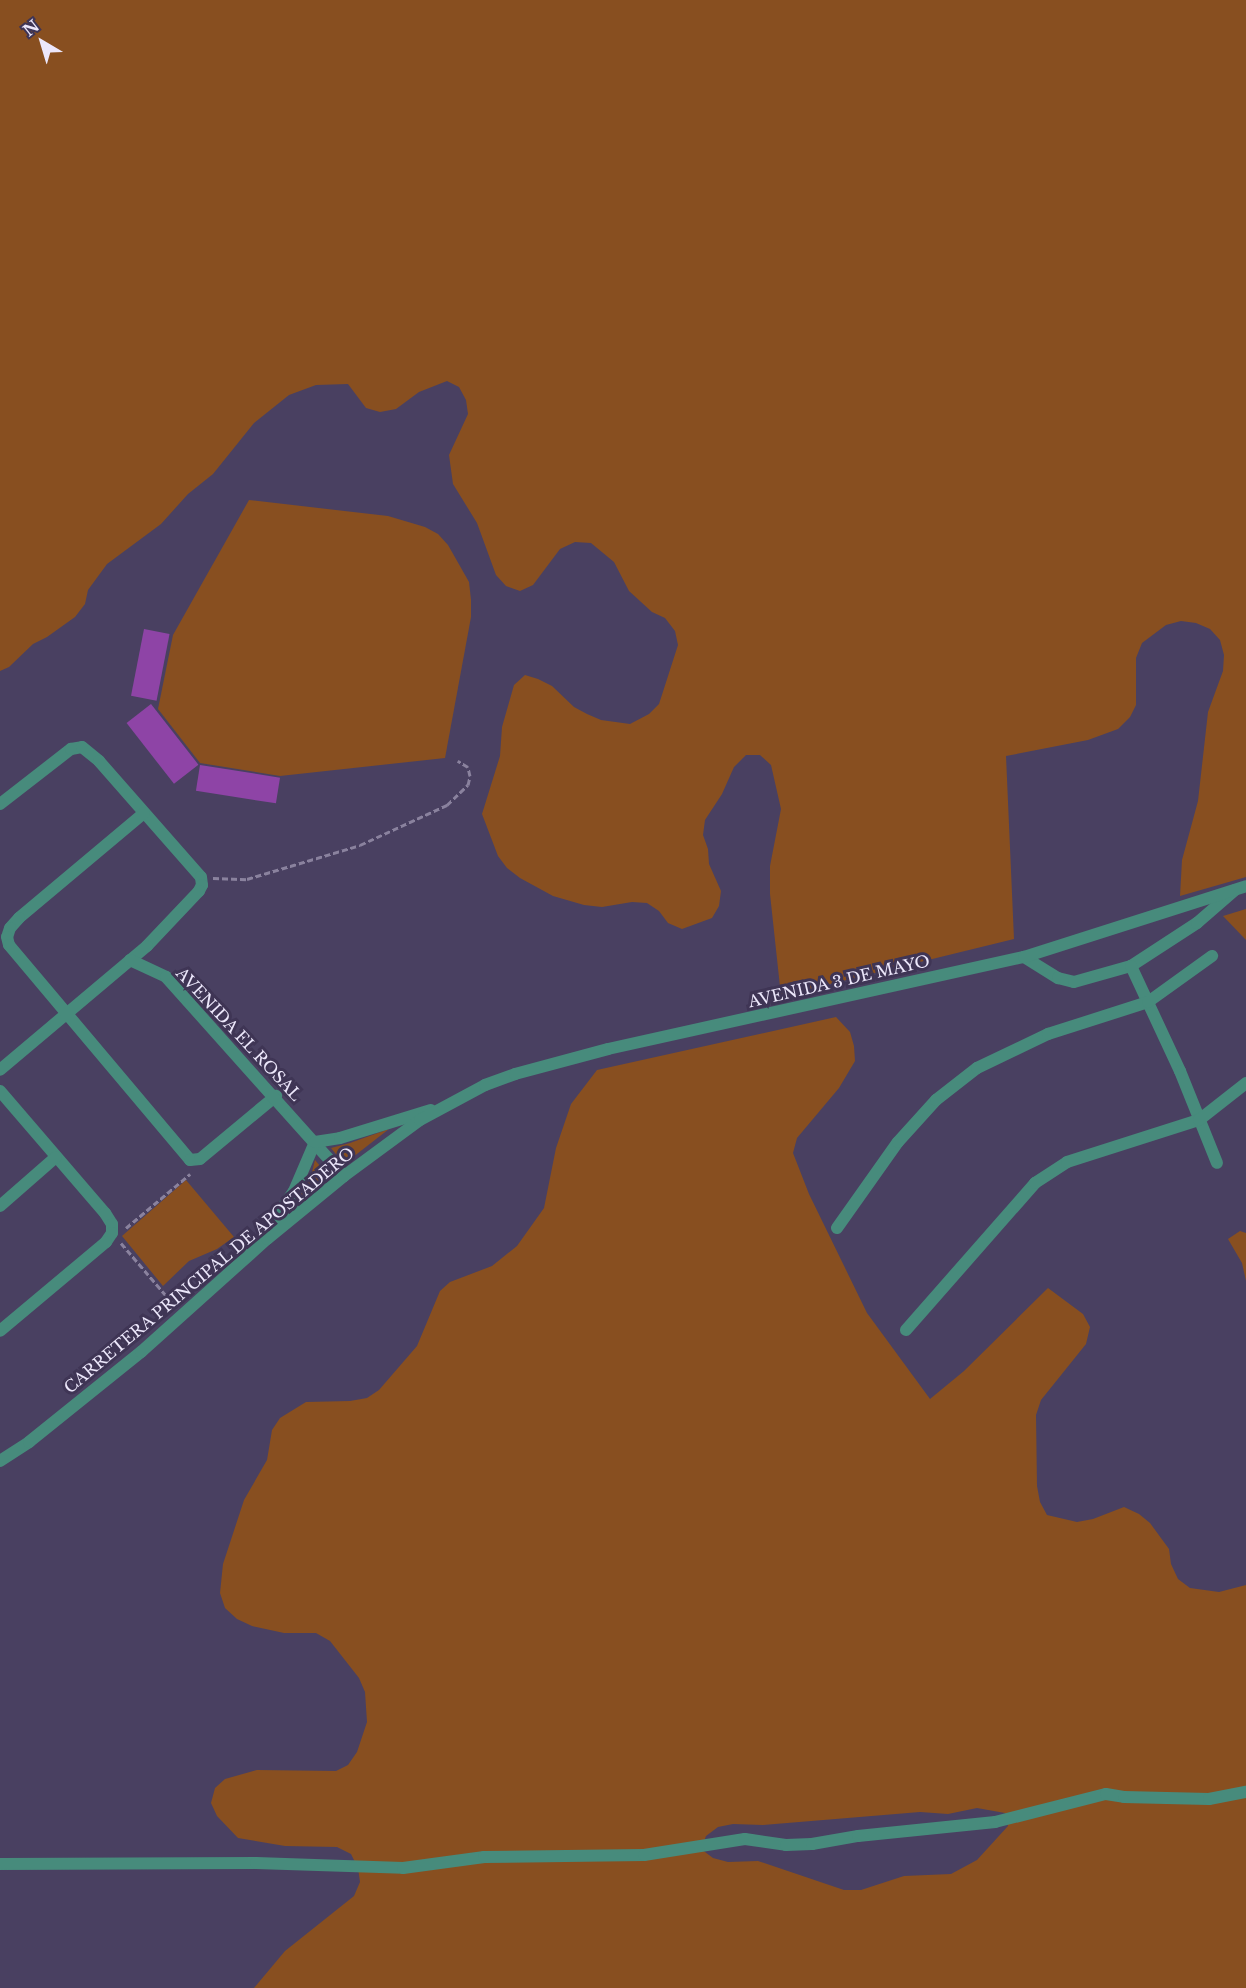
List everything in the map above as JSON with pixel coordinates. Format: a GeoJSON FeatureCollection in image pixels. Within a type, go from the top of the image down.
{"type":"FeatureCollection","features":[{"type":"Feature","properties":{"kind":"street"},"geometry":{"type":"LineString","coordinates":[[0,804],[76,746],[89,751],[201,877],[202,885],[199,891],[130,960],[0,1070]]}},
{"type":"Feature","properties":{"kind":"street"},"geometry":{"type":"LineString","coordinates":[[144,813],[10,928],[7,938],[9,945],[190,1160],[200,1159],[276,1096]]}},
{"type":"Feature","properties":{"kind":"street"},"geometry":{"type":"LineString","coordinates":[[1024,957],[1058,978],[1074,982],[1131,966],[1197,923],[1240,888]]}},
{"type":"Feature","properties":{"kind":"street","name":"AVENIDA 3 DE MAYO"},"geometry":{"type":"LineString","coordinates":[[441,1107],[515,1074],[608,1049],[1024,957],[1240,888]]}},
{"type":"Feature","properties":{"kind":"street"},"geometry":{"type":"LineString","coordinates":[[837,1228],[898,1142],[936,1100],[977,1068],[1048,1034],[1148,1002],[1212,956]]}},
{"type":"Feature","properties":{"kind":"street","name":"AVENIDA EL ROSAL"},"geometry":{"type":"LineString","coordinates":[[130,960],[166,977],[276,1096],[344,1176]]}},
{"type":"Feature","properties":{"kind":"street"},"geometry":{"type":"LineString","coordinates":[[1131,966],[1217,1163]]}},
{"type":"Feature","properties":{"kind":"street"},"geometry":{"type":"LineString","coordinates":[[906,1330],[1035,1183],[1067,1162],[1199,1120],[1246,1083]]}},
{"type":"Feature","properties":{"kind":"street"},"geometry":{"type":"LineString","coordinates":[[0,1091],[112,1224],[112,1233],[106,1242],[0,1331]]}},
{"type":"Feature","properties":{"kind":"street"},"geometry":{"type":"LineString","coordinates":[[251,1253],[294,1191],[315,1142],[340,1138],[441,1107]]}},
{"type":"Feature","properties":{"kind":"street","name":"CARRETERA PRINCIPAL DE APOSTADERO"},"geometry":{"type":"LineString","coordinates":[[0,1461],[29,1442],[344,1176],[441,1107]]}},
{"type":"Feature","properties":{"kind":"street"},"geometry":{"type":"LineString","coordinates":[[0,1206],[56,1157]]}},
{"type":"Feature","properties":{"kind":"street"},"geometry":{"type":"LineString","coordinates":[[0,1864],[256,1863],[403,1869],[484,1857],[645,1855],[745,1839],[786,1845],[995,1822],[1106,1794],[1124,1797],[1209,1799],[1246,1792]]}},
{"type":"Feature","properties":{"kind":"path"},"geometry":{"type":"LineString","coordinates":[[201,877],[247,879],[360,845],[447,805],[460,794],[468,785],[470,776],[468,767],[458,760]]}},
{"type":"Feature","properties":{"kind":"path"},"geometry":{"type":"LineString","coordinates":[[182,1315],[112,1233],[123,1230],[190,1174],[190,1160]]}},
{"type":"Feature","properties":{"kind":"shaded area"},"geometry":{"type":"Polygon","coordinates":[[[0,0],[1246,0],[1246,877],[1180,896],[1182,860],[1198,801],[1208,712],[1223,671],[1224,655],[1220,640],[1210,629],[1196,623],[1181,621],[1166,625],[1142,643],[1136,658],[1136,705],[1130,717],[1118,729],[1088,740],[1006,756],[1014,939],[781,996],[770,894],[770,866],[781,809],[771,765],[760,755],[746,755],[734,767],[722,794],[705,820],[703,835],[708,849],[709,864],[721,891],[719,906],[712,918],[682,929],[668,923],[659,911],[647,903],[632,902],[602,907],[584,905],[553,896],[520,878],[507,868],[498,856],[482,814],[500,756],[502,727],[514,685],[525,675],[538,679],[552,686],[574,707],[587,714],[601,720],[630,724],[649,714],[659,704],[678,645],[675,631],[665,618],[652,612],[629,591],[614,562],[591,543],[575,542],[560,549],[533,585],[520,591],[506,586],[496,575],[477,523],[453,484],[449,455],[468,414],[466,400],[459,387],[447,381],[419,392],[396,409],[380,412],[366,408],[348,384],[316,385],[289,395],[254,423],[213,474],[188,494],[161,524],[107,564],[88,590],[85,604],[75,617],[33,644],[9,667],[0,671],[0,0]]]}},
{"type":"Feature","properties":{"kind":"shaded area"},"geometry":{"type":"Polygon","coordinates":[[[249,500],[388,516],[425,527],[438,534],[448,545],[469,582],[471,617],[445,758],[280,776],[200,763],[158,709],[173,635],[249,500]]]}},
{"type":"Feature","properties":{"kind":"shaded area"},"geometry":{"type":"Polygon","coordinates":[[[1246,909],[1246,940],[1223,916],[1246,909]]]}},
{"type":"Feature","properties":{"kind":"shaded area"},"geometry":{"type":"Polygon","coordinates":[[[836,1017],[850,1032],[855,1061],[839,1088],[797,1138],[793,1153],[809,1194],[867,1313],[930,1399],[964,1371],[1048,1288],[1083,1314],[1090,1327],[1086,1344],[1041,1400],[1036,1415],[1037,1486],[1040,1502],[1047,1515],[1077,1522],[1093,1519],[1124,1507],[1139,1514],[1150,1523],[1169,1549],[1171,1564],[1178,1579],[1190,1588],[1219,1592],[1246,1585],[1246,1988],[254,1988],[285,1951],[354,1896],[360,1882],[358,1868],[351,1854],[337,1847],[285,1846],[238,1838],[217,1816],[211,1803],[215,1788],[225,1779],[257,1770],[336,1771],[348,1765],[357,1752],[367,1722],[365,1692],[359,1678],[330,1641],[316,1633],[284,1633],[252,1626],[237,1619],[225,1608],[220,1593],[223,1564],[244,1500],[267,1460],[272,1430],[280,1418],[306,1402],[350,1401],[367,1398],[379,1390],[417,1346],[440,1291],[450,1282],[492,1266],[517,1246],[544,1208],[556,1148],[571,1104],[597,1070],[836,1017]],[[977,1808],[948,1814],[920,1812],[763,1825],[733,1824],[718,1827],[706,1836],[701,1849],[713,1858],[728,1862],[758,1861],[844,1890],[861,1890],[904,1876],[951,1874],[977,1860],[1008,1826],[1005,1813],[977,1808]]]}},
{"type":"Feature","properties":{"kind":"shaded area"},"geometry":{"type":"Polygon","coordinates":[[[389,1129],[344,1164],[331,1148],[350,1143],[389,1129]]]}},
{"type":"Feature","properties":{"kind":"shaded area"},"geometry":{"type":"Polygon","coordinates":[[[315,1160],[329,1177],[297,1203],[312,1172],[315,1160]]]}},
{"type":"Feature","properties":{"kind":"shaded area"},"geometry":{"type":"Polygon","coordinates":[[[186,1180],[234,1237],[217,1249],[189,1261],[163,1286],[122,1236],[186,1180]]]}},
{"type":"Feature","properties":{"kind":"shaded area"},"geometry":{"type":"Polygon","coordinates":[[[1240,1231],[1246,1233],[1246,1281],[1242,1263],[1228,1239],[1240,1231]]]}},
{"type":"Feature","properties":{"kind":"building"},"geometry":{"type":"Polygon","coordinates":[[[144,629],[170,634],[157,701],[131,696],[144,629]]]}},
{"type":"Feature","properties":{"kind":"building"},"geometry":{"type":"Polygon","coordinates":[[[151,704],[198,765],[174,784],[127,723],[151,704]]]}},
{"type":"Feature","properties":{"kind":"building"},"geometry":{"type":"Polygon","coordinates":[[[200,765],[280,778],[276,803],[196,791],[200,765]]]}}]}
